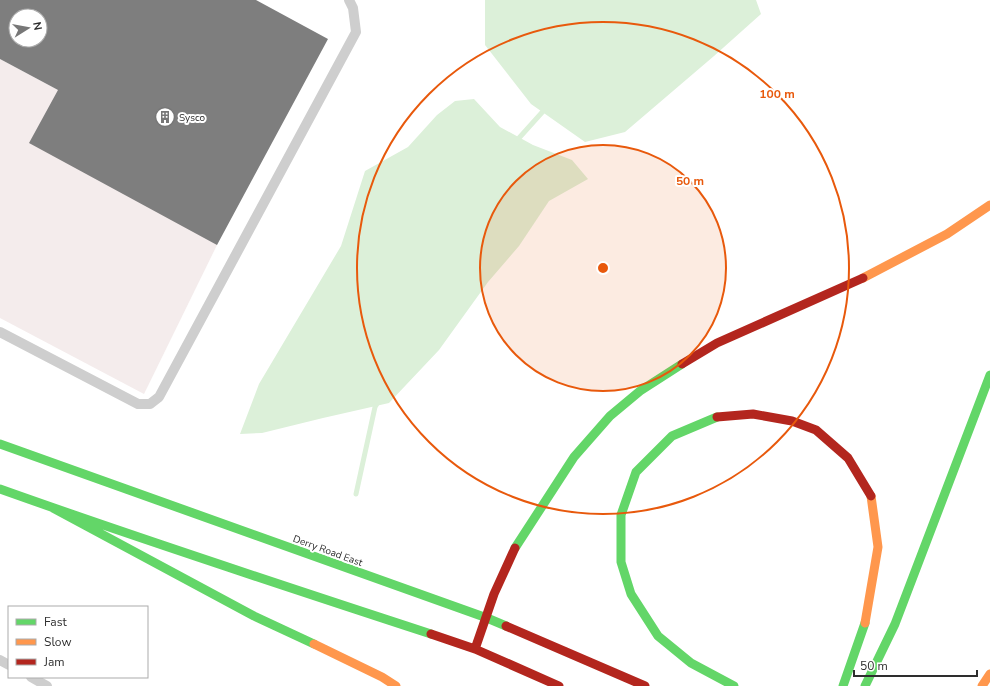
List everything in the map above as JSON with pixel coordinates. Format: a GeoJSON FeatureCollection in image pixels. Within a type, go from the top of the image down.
{"type":"FeatureCollection","features":[{"type":"Feature","properties":{"kind":"main road"},"geometry":{"type":"LineString","coordinates":[[476,649],[494,594],[516,547],[574,457],[610,416],[640,391],[717,343],[869,275],[947,234],[990,205]]}},
{"type":"Feature","properties":{"kind":"main road"},"geometry":{"type":"LineString","coordinates":[[865,686],[895,624],[990,375]]}},
{"type":"Feature","properties":{"kind":"main road"},"geometry":{"type":"LineString","coordinates":[[734,686],[691,663],[658,636],[654,630],[631,594],[621,562],[621,515],[636,472],[672,436],[718,416],[754,414],[792,421],[816,430],[848,458],[871,496],[878,547],[866,620],[843,686]]}},
{"type":"Feature","properties":{"kind":"main road","name":"Derry Road East"},"geometry":{"type":"LineString","coordinates":[[0,444],[487,618],[645,686]]}},
{"type":"Feature","properties":{"kind":"main road"},"geometry":{"type":"LineString","coordinates":[[0,489],[476,649],[559,686]]}},
{"type":"Feature","properties":{"kind":"main road"},"geometry":{"type":"LineString","coordinates":[[53,508],[254,616],[382,677],[396,686]]}},
{"type":"Feature","properties":{"kind":"main road"},"geometry":{"type":"LineString","coordinates":[[982,686],[990,674]]}},
{"type":"Feature","properties":{"kind":"lane"},"geometry":{"type":"LineString","coordinates":[[0,332],[138,404],[150,404],[159,397],[356,32],[352,8],[349,0]]}},
{"type":"Feature","properties":{"kind":"lane"},"geometry":{"type":"LineString","coordinates":[[33,678],[47,686]]}},
{"type":"Feature","properties":{"kind":"shaded area"},"geometry":{"type":"Polygon","coordinates":[[[485,0],[756,0],[761,14],[625,132],[585,142],[531,104],[485,45],[485,0]]]}},
{"type":"Feature","properties":{"kind":"shaded area"},"geometry":{"type":"Polygon","coordinates":[[[0,59],[58,90],[217,245],[144,394],[0,318],[0,59]]]}},
{"type":"Feature","properties":{"kind":"shaded area"},"geometry":{"type":"Polygon","coordinates":[[[474,99],[500,127],[533,145],[572,160],[588,179],[549,201],[519,246],[488,282],[439,350],[389,403],[262,433],[240,434],[259,384],[341,246],[365,171],[408,147],[437,115],[455,101],[474,99]]]}},
{"type":"Feature","properties":{"kind":"building","name":"Sysco"},"geometry":{"type":"Polygon","coordinates":[[[0,0],[256,0],[328,39],[217,245],[29,143],[58,90],[0,59],[0,0]]]}},
{"type":"Feature","properties":{"kind":"waterway"},"geometry":{"type":"LineString","coordinates":[[516,142],[546,108]]}},
{"type":"Feature","properties":{"kind":"waterway"},"geometry":{"type":"LineString","coordinates":[[356,494],[375,407],[378,402]]}},
{"type":"Feature","properties":{"kind":"traffic: fast"},"geometry":{"type":"LineString","coordinates":[[515,548],[574,457],[610,416],[640,391],[682,364]]}},
{"type":"Feature","properties":{"kind":"traffic: fast"},"geometry":{"type":"LineString","coordinates":[[865,686],[895,624],[990,375]]}},
{"type":"Feature","properties":{"kind":"traffic: fast"},"geometry":{"type":"LineString","coordinates":[[717,417],[672,436],[636,472],[621,515],[621,562],[631,594],[658,636],[691,663],[734,686]]}},
{"type":"Feature","properties":{"kind":"traffic: fast"},"geometry":{"type":"LineString","coordinates":[[0,444],[506,626]]}},
{"type":"Feature","properties":{"kind":"traffic: fast"},"geometry":{"type":"LineString","coordinates":[[0,489],[161,545],[431,634]]}},
{"type":"Feature","properties":{"kind":"traffic: fast"},"geometry":{"type":"LineString","coordinates":[[53,508],[254,616],[314,644]]}},
{"type":"Feature","properties":{"kind":"traffic: fast"},"geometry":{"type":"LineString","coordinates":[[843,686],[865,623]]}},
{"type":"Feature","properties":{"kind":"traffic: slow"},"geometry":{"type":"LineString","coordinates":[[863,278],[947,234],[990,205]]}},
{"type":"Feature","properties":{"kind":"traffic: slow"},"geometry":{"type":"LineString","coordinates":[[865,623],[878,547],[871,496]]}},
{"type":"Feature","properties":{"kind":"traffic: slow"},"geometry":{"type":"LineString","coordinates":[[314,644],[382,677],[396,686]]}},
{"type":"Feature","properties":{"kind":"traffic: slow"},"geometry":{"type":"LineString","coordinates":[[982,686],[990,674]]}},
{"type":"Feature","properties":{"kind":"traffic: jam"},"geometry":{"type":"LineString","coordinates":[[682,364],[717,343],[863,278]]}},
{"type":"Feature","properties":{"kind":"traffic: jam"},"geometry":{"type":"LineString","coordinates":[[717,417],[753,414],[792,421],[816,430],[848,458],[871,496]]}},
{"type":"Feature","properties":{"kind":"traffic: jam"},"geometry":{"type":"LineString","coordinates":[[475,649],[494,594],[515,548]]}},
{"type":"Feature","properties":{"kind":"traffic: jam"},"geometry":{"type":"LineString","coordinates":[[506,626],[645,686]]}},
{"type":"Feature","properties":{"kind":"traffic: jam"},"geometry":{"type":"LineString","coordinates":[[431,634],[475,649],[559,686]]}},
{"type":"Feature","properties":{"kind":"place","name":"Sysco"},"geometry":{"type":"Point","coordinates":[165,117]}}]}
